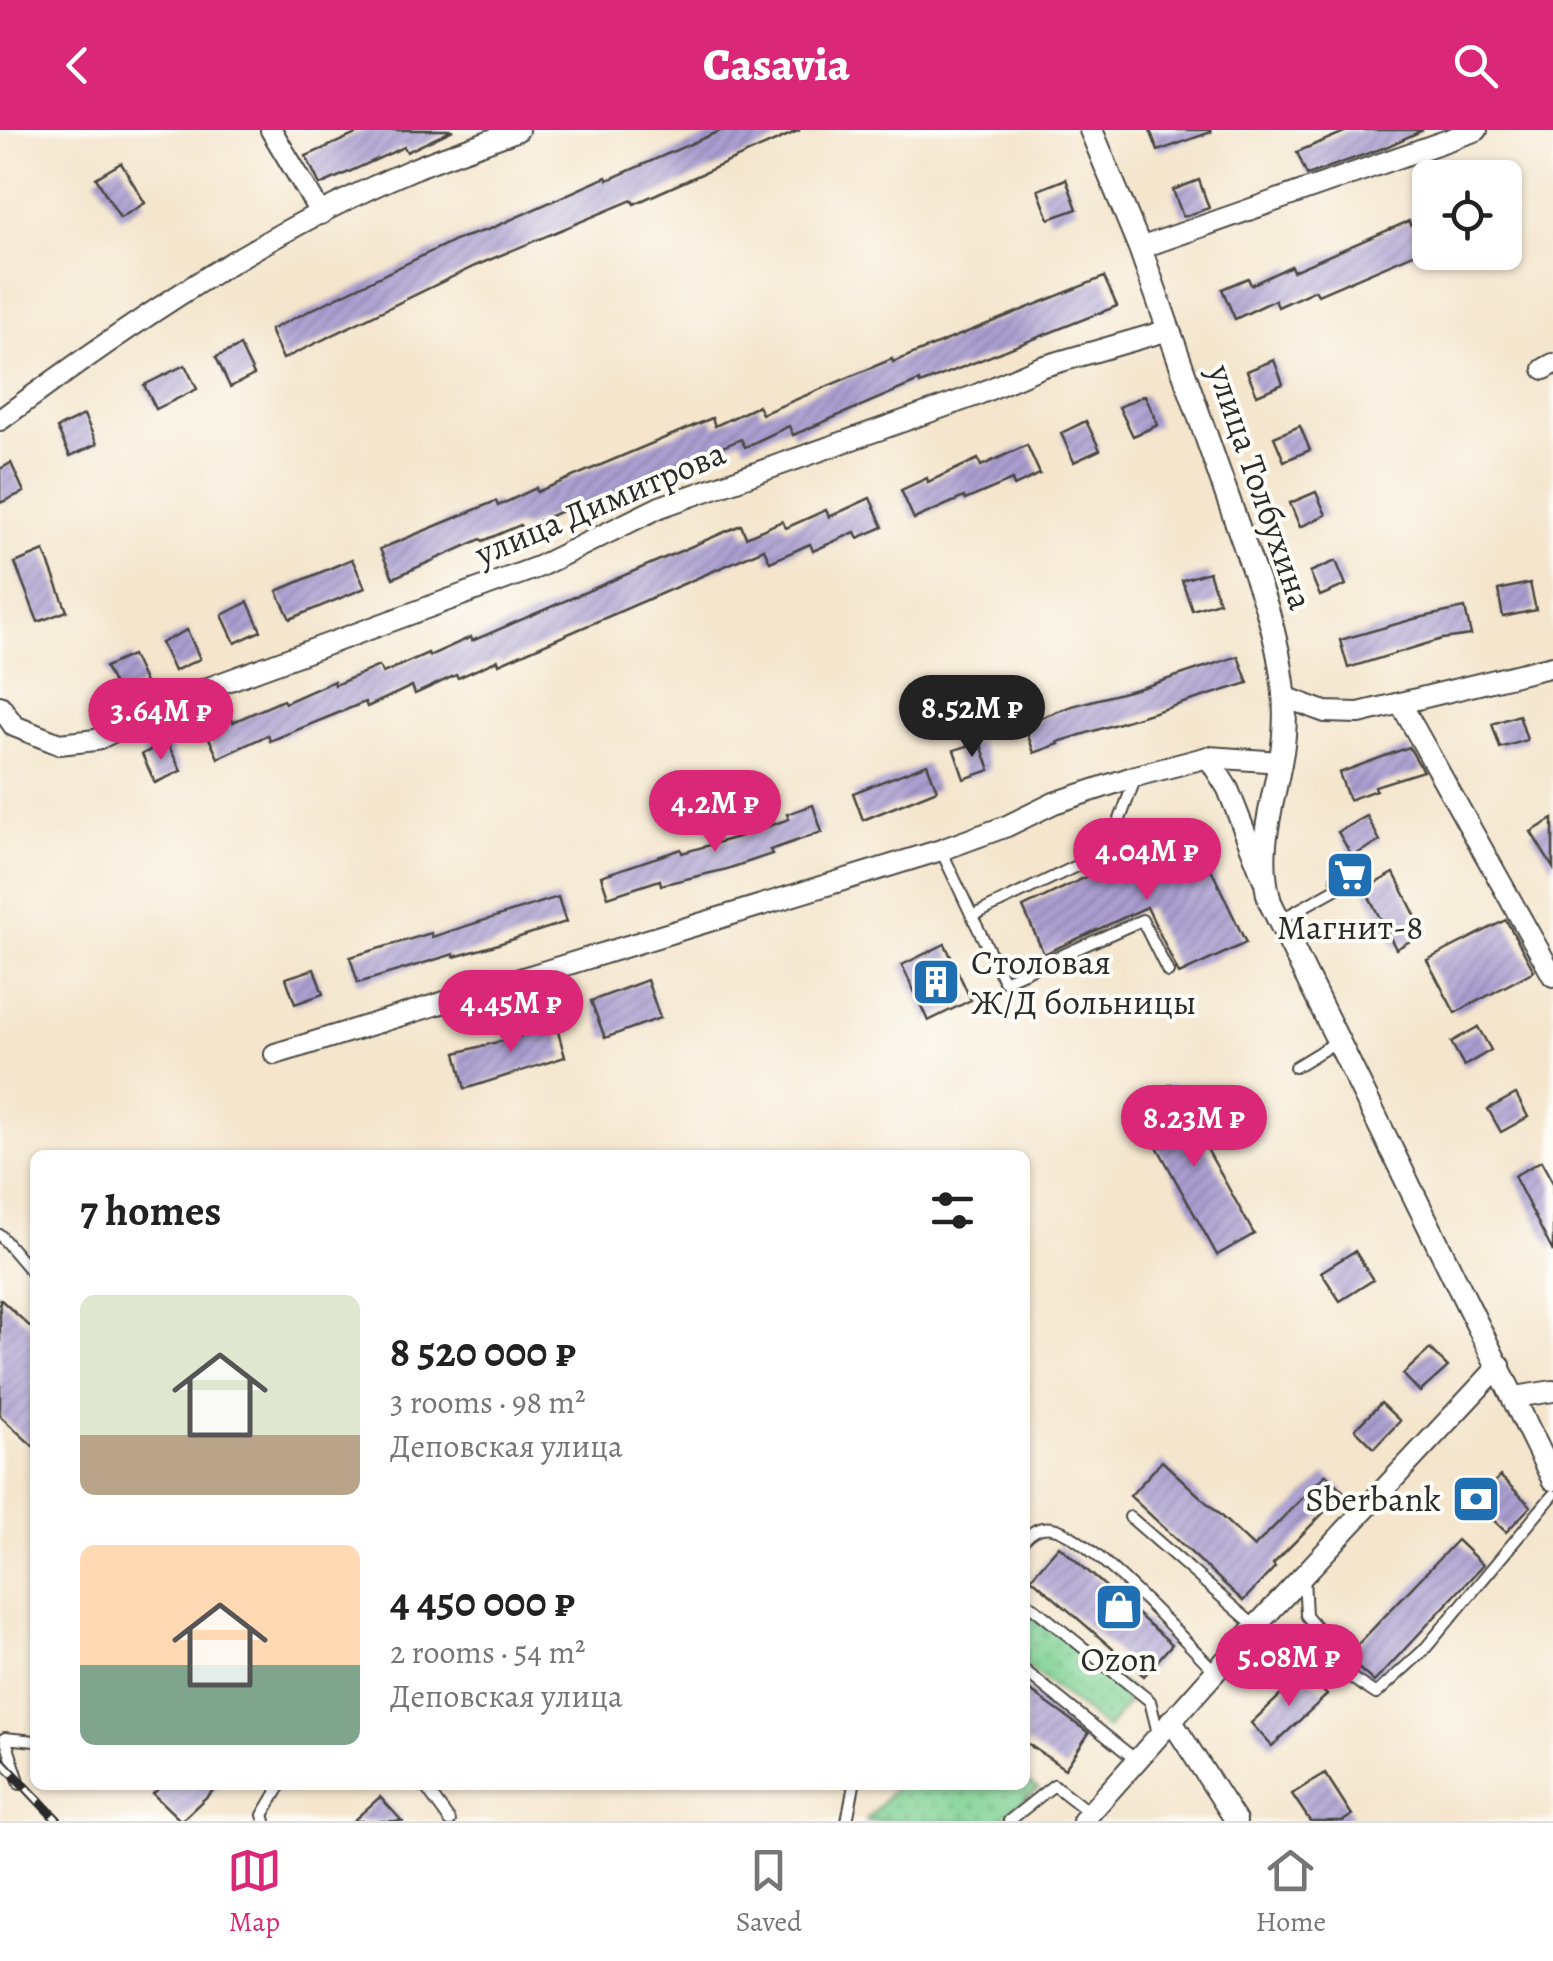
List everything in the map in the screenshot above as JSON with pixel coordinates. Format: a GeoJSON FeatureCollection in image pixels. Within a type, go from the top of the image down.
{"type":"FeatureCollection","features":[{"type":"Feature","properties":{"kind":"street"},"geometry":{"type":"LineString","coordinates":[[271,130],[321,214]]}},
{"type":"Feature","properties":{"kind":"street"},"geometry":{"type":"LineString","coordinates":[[0,420],[168,301],[321,214],[411,170],[518,130]]}},
{"type":"Feature","properties":{"kind":"street","name":"улица Толбухина"},"geometry":{"type":"LineString","coordinates":[[1091,130],[1140,248],[1282,661],[1285,697],[1281,762],[1262,855],[1264,881]]}},
{"type":"Feature","properties":{"kind":"street"},"geometry":{"type":"LineString","coordinates":[[1140,248],[1477,130]]}},
{"type":"Feature","properties":{"kind":"street","name":"улица Димитрова"},"geometry":{"type":"LineString","coordinates":[[0,706],[14,726],[59,744],[96,740],[200,691],[538,567],[660,507],[974,396],[1042,367],[1169,330]]}},
{"type":"Feature","properties":{"kind":"street"},"geometry":{"type":"LineString","coordinates":[[1285,697],[1325,712],[1359,713],[1553,666]]}},
{"type":"Feature","properties":{"kind":"street"},"geometry":{"type":"LineString","coordinates":[[1401,704],[1553,976]]}},
{"type":"Feature","properties":{"kind":"street"},"geometry":{"type":"LineString","coordinates":[[276,1054],[941,850],[1136,776],[1208,757],[1281,762]]}},
{"type":"Feature","properties":{"kind":"street","name":"улица Толбухина"},"geometry":{"type":"LineString","coordinates":[[1208,757],[1228,789],[1278,922],[1553,1479]]}},
{"type":"Feature","properties":{"kind":"street"},"geometry":{"type":"LineString","coordinates":[[1087,1817],[1256,1626],[1500,1365]]}},
{"type":"Feature","properties":{"kind":"street"},"geometry":{"type":"LineString","coordinates":[[1515,1397],[1553,1391]]}},
{"type":"Feature","properties":{"kind":"street"},"geometry":{"type":"LineString","coordinates":[[1165,1727],[1236,1821]]}},
{"type":"Feature","properties":{"kind":"lane"},"geometry":{"type":"LineString","coordinates":[[972,916],[1108,851],[1136,776]]}},
{"type":"Feature","properties":{"kind":"lane"},"geometry":{"type":"LineString","coordinates":[[941,850],[1004,982],[1142,920],[1168,972]]}},
{"type":"Feature","properties":{"kind":"lane"},"geometry":{"type":"LineString","coordinates":[[1278,922],[1341,886],[1336,877]]}},
{"type":"Feature","properties":{"kind":"lane"},"geometry":{"type":"LineString","coordinates":[[1295,1066],[1337,1041]]}},
{"type":"Feature","properties":{"kind":"lane"},"geometry":{"type":"LineString","coordinates":[[0,1235],[30,1270]]}},
{"type":"Feature","properties":{"kind":"lane"},"geometry":{"type":"LineString","coordinates":[[1304,1576],[1306,1615],[1318,1629],[1336,1668],[1376,1694],[1424,1650],[1553,1495]]}},
{"type":"Feature","properties":{"kind":"lane"},"geometry":{"type":"LineString","coordinates":[[1130,1516],[1256,1626]]}},
{"type":"Feature","properties":{"kind":"lane"},"geometry":{"type":"LineString","coordinates":[[1030,1533],[1049,1527],[1063,1531],[1106,1562],[1216,1672]]}},
{"type":"Feature","properties":{"kind":"lane"},"geometry":{"type":"LineString","coordinates":[[1030,1605],[1150,1701],[1165,1727]]}},
{"type":"Feature","properties":{"kind":"lane"},"geometry":{"type":"LineString","coordinates":[[1030,1675],[1136,1760]]}},
{"type":"Feature","properties":{"kind":"lane"},"geometry":{"type":"LineString","coordinates":[[20,1784],[5,1738],[30,1740]]}},
{"type":"Feature","properties":{"kind":"lane"},"geometry":{"type":"LineString","coordinates":[[1010,1821],[1054,1785],[1087,1817]]}},
{"type":"Feature","properties":{"kind":"lane"},"geometry":{"type":"LineString","coordinates":[[265,1821],[263,1816],[278,1790]]}},
{"type":"Feature","properties":{"kind":"lane"},"geometry":{"type":"LineString","coordinates":[[428,1790],[450,1821]]}},
{"type":"Feature","properties":{"kind":"lane"},"geometry":{"type":"LineString","coordinates":[[847,1821],[853,1790]]}},
{"type":"Feature","properties":{"kind":"green space"},"geometry":{"type":"Polygon","coordinates":[[[1030,1611],[1135,1693],[1107,1729],[1030,1669],[1030,1611]]]}},
{"type":"Feature","properties":{"kind":"green space"},"geometry":{"type":"Polygon","coordinates":[[[1030,1783],[1038,1789],[997,1821],[866,1821],[893,1790],[1030,1790],[1030,1783]]]}},
{"type":"Feature","properties":{"kind":"building"},"geometry":{"type":"Polygon","coordinates":[[[365,130],[453,130],[407,152],[404,147],[320,185],[306,156],[365,130]]]}},
{"type":"Feature","properties":{"kind":"building"},"geometry":{"type":"Polygon","coordinates":[[[722,130],[800,130],[634,204],[632,200],[475,266],[283,359],[270,330],[455,240],[490,229],[722,130]]]}},
{"type":"Feature","properties":{"kind":"building"},"geometry":{"type":"Polygon","coordinates":[[[1150,130],[1210,130],[1211,132],[1158,151],[1150,130]]]}},
{"type":"Feature","properties":{"kind":"building"},"geometry":{"type":"Polygon","coordinates":[[[1349,130],[1423,130],[1307,175],[1297,152],[1349,130]]]}},
{"type":"Feature","properties":{"kind":"building"},"geometry":{"type":"Polygon","coordinates":[[[121,163],[145,203],[120,218],[96,178],[121,163]]]}},
{"type":"Feature","properties":{"kind":"building"},"geometry":{"type":"Polygon","coordinates":[[[1066,179],[1077,209],[1049,219],[1038,190],[1066,179]]]}},
{"type":"Feature","properties":{"kind":"building"},"geometry":{"type":"Polygon","coordinates":[[[1199,180],[1209,208],[1183,217],[1173,190],[1199,180]]]}},
{"type":"Feature","properties":{"kind":"building"},"geometry":{"type":"Polygon","coordinates":[[[1409,221],[1412,255],[1318,295],[1315,290],[1278,307],[1275,300],[1235,319],[1222,289],[1248,278],[1251,285],[1291,266],[1293,271],[1409,221]]]}},
{"type":"Feature","properties":{"kind":"building"},"geometry":{"type":"Polygon","coordinates":[[[1104,277],[1117,306],[920,384],[919,381],[793,435],[789,426],[745,447],[741,439],[566,514],[564,510],[522,529],[520,525],[481,539],[393,578],[380,549],[496,501],[498,506],[536,488],[537,492],[712,418],[715,426],[758,406],[762,414],[1104,277]]]}},
{"type":"Feature","properties":{"kind":"building"},"geometry":{"type":"Polygon","coordinates":[[[240,346],[254,375],[230,387],[216,357],[240,346]]]}},
{"type":"Feature","properties":{"kind":"building"},"geometry":{"type":"Polygon","coordinates":[[[1274,360],[1283,384],[1257,395],[1247,371],[1274,360]]]}},
{"type":"Feature","properties":{"kind":"building"},"geometry":{"type":"Polygon","coordinates":[[[185,365],[197,389],[156,409],[144,385],[185,365]]]}},
{"type":"Feature","properties":{"kind":"building"},"geometry":{"type":"Polygon","coordinates":[[[1145,395],[1158,425],[1133,436],[1119,407],[1145,395]]]}},
{"type":"Feature","properties":{"kind":"building"},"geometry":{"type":"Polygon","coordinates":[[[84,415],[97,444],[70,456],[57,428],[84,415]]]}},
{"type":"Feature","properties":{"kind":"building"},"geometry":{"type":"Polygon","coordinates":[[[1086,421],[1100,450],[1074,462],[1061,433],[1086,421]]]}},
{"type":"Feature","properties":{"kind":"building"},"geometry":{"type":"Polygon","coordinates":[[[1300,426],[1310,450],[1284,461],[1274,437],[1300,426]]]}},
{"type":"Feature","properties":{"kind":"building"},"geometry":{"type":"Polygon","coordinates":[[[1027,445],[1040,474],[1014,486],[1012,480],[965,500],[964,497],[914,519],[901,490],[978,459],[981,466],[1027,445]]]}},
{"type":"Feature","properties":{"kind":"building"},"geometry":{"type":"Polygon","coordinates":[[[11,463],[24,492],[0,503],[0,469],[11,463]]]}},
{"type":"Feature","properties":{"kind":"building"},"geometry":{"type":"Polygon","coordinates":[[[1316,492],[1326,515],[1300,527],[1290,503],[1316,492]]]}},
{"type":"Feature","properties":{"kind":"building"},"geometry":{"type":"Polygon","coordinates":[[[870,498],[883,527],[858,538],[855,532],[813,551],[810,544],[770,562],[764,549],[499,664],[498,660],[415,694],[412,686],[367,707],[365,702],[270,741],[268,735],[218,758],[205,729],[379,666],[383,673],[471,637],[472,641],[741,525],[746,537],[782,521],[786,528],[826,510],[829,517],[870,498]]]}},
{"type":"Feature","properties":{"kind":"building"},"geometry":{"type":"Polygon","coordinates":[[[44,551],[67,611],[38,622],[15,563],[44,551]]]}},
{"type":"Feature","properties":{"kind":"building"},"geometry":{"type":"Polygon","coordinates":[[[352,559],[365,588],[290,619],[277,591],[352,559]]]}},
{"type":"Feature","properties":{"kind":"building"},"geometry":{"type":"Polygon","coordinates":[[[1336,561],[1346,585],[1320,596],[1310,572],[1336,561]]]}},
{"type":"Feature","properties":{"kind":"building"},"geometry":{"type":"Polygon","coordinates":[[[1209,572],[1219,602],[1192,610],[1182,580],[1209,572]]]}},
{"type":"Feature","properties":{"kind":"building"},"geometry":{"type":"Polygon","coordinates":[[[1530,583],[1536,610],[1503,617],[1498,590],[1530,583]]]}},
{"type":"Feature","properties":{"kind":"building"},"geometry":{"type":"Polygon","coordinates":[[[248,602],[261,631],[235,643],[222,615],[248,602]]]}},
{"type":"Feature","properties":{"kind":"building"},"geometry":{"type":"Polygon","coordinates":[[[1465,608],[1471,635],[1442,639],[1348,668],[1340,640],[1465,608]]]}},
{"type":"Feature","properties":{"kind":"building"},"geometry":{"type":"Polygon","coordinates":[[[187,630],[200,659],[174,671],[161,643],[187,630]]]}},
{"type":"Feature","properties":{"kind":"building"},"geometry":{"type":"Polygon","coordinates":[[[132,655],[145,683],[119,695],[105,667],[132,655]]]}},
{"type":"Feature","properties":{"kind":"building"},"geometry":{"type":"Polygon","coordinates":[[[1238,656],[1248,683],[1034,753],[1024,724],[1238,656]]]}},
{"type":"Feature","properties":{"kind":"building"},"geometry":{"type":"Polygon","coordinates":[[[1519,715],[1527,740],[1500,748],[1492,724],[1519,715]]]}},
{"type":"Feature","properties":{"kind":"building"},"geometry":{"type":"Polygon","coordinates":[[[167,742],[181,771],[155,783],[142,754],[167,742]]]}},
{"type":"Feature","properties":{"kind":"building"},"geometry":{"type":"Polygon","coordinates":[[[980,742],[990,770],[964,779],[954,750],[980,742]]]}},
{"type":"Feature","properties":{"kind":"building"},"geometry":{"type":"Polygon","coordinates":[[[1409,747],[1423,771],[1375,786],[1376,790],[1349,800],[1339,773],[1409,747]]]}},
{"type":"Feature","properties":{"kind":"building"},"geometry":{"type":"Polygon","coordinates":[[[927,764],[937,790],[863,820],[853,793],[927,764]]]}},
{"type":"Feature","properties":{"kind":"building"},"geometry":{"type":"Polygon","coordinates":[[[813,805],[822,832],[727,869],[661,885],[660,880],[608,897],[601,876],[681,849],[682,853],[738,837],[789,819],[787,814],[813,805]]]}},
{"type":"Feature","properties":{"kind":"building"},"geometry":{"type":"Polygon","coordinates":[[[1367,816],[1380,841],[1352,856],[1338,832],[1367,816]]]}},
{"type":"Feature","properties":{"kind":"building"},"geometry":{"type":"Polygon","coordinates":[[[1553,819],[1553,868],[1531,832],[1553,819]]]}},
{"type":"Feature","properties":{"kind":"building"},"geometry":{"type":"Polygon","coordinates":[[[1191,827],[1246,943],[1179,974],[1147,907],[1044,954],[1023,907],[1191,827]]]}},
{"type":"Feature","properties":{"kind":"building"},"geometry":{"type":"Polygon","coordinates":[[[1394,873],[1424,933],[1396,949],[1365,889],[1394,873]]]}},
{"type":"Feature","properties":{"kind":"building"},"geometry":{"type":"Polygon","coordinates":[[[558,897],[566,922],[358,983],[350,957],[431,933],[432,937],[558,897]]]}},
{"type":"Feature","properties":{"kind":"building"},"geometry":{"type":"Polygon","coordinates":[[[1506,920],[1534,971],[1455,1013],[1427,960],[1506,920]]]}},
{"type":"Feature","properties":{"kind":"building","name":"Столовая Ж/Д больницы"},"geometry":{"type":"Polygon","coordinates":[[[945,944],[971,1000],[928,1021],[902,965],[945,944]]]}},
{"type":"Feature","properties":{"kind":"building"},"geometry":{"type":"Polygon","coordinates":[[[314,969],[323,994],[295,1004],[286,978],[314,969]]]}},
{"type":"Feature","properties":{"kind":"building"},"geometry":{"type":"Polygon","coordinates":[[[647,980],[660,1018],[605,1038],[591,1001],[647,980]]]}},
{"type":"Feature","properties":{"kind":"building"},"geometry":{"type":"Polygon","coordinates":[[[555,1021],[565,1057],[465,1089],[456,1053],[520,1036],[519,1031],[555,1021]]]}},
{"type":"Feature","properties":{"kind":"building"},"geometry":{"type":"Polygon","coordinates":[[[1478,1027],[1491,1050],[1464,1066],[1451,1042],[1478,1027]]]}},
{"type":"Feature","properties":{"kind":"building"},"geometry":{"type":"Polygon","coordinates":[[[1171,1084],[1254,1234],[1217,1255],[1134,1105],[1171,1084]]]}},
{"type":"Feature","properties":{"kind":"building"},"geometry":{"type":"Polygon","coordinates":[[[1516,1094],[1528,1117],[1501,1132],[1488,1109],[1516,1094]]]}},
{"type":"Feature","properties":{"kind":"building"},"geometry":{"type":"Polygon","coordinates":[[[1541,1161],[1553,1183],[1553,1252],[1514,1176],[1541,1161]]]}},
{"type":"Feature","properties":{"kind":"building"},"geometry":{"type":"Polygon","coordinates":[[[1355,1251],[1373,1280],[1340,1301],[1321,1272],[1355,1251]]]}},
{"type":"Feature","properties":{"kind":"building"},"geometry":{"type":"Polygon","coordinates":[[[0,1299],[30,1326],[30,1443],[0,1416],[0,1299]]]}},
{"type":"Feature","properties":{"kind":"building"},"geometry":{"type":"Polygon","coordinates":[[[1430,1349],[1448,1367],[1420,1392],[1403,1374],[1430,1349]]]}},
{"type":"Feature","properties":{"kind":"building"},"geometry":{"type":"Polygon","coordinates":[[[1381,1403],[1400,1421],[1374,1448],[1355,1429],[1381,1403]]]}},
{"type":"Feature","properties":{"kind":"building"},"geometry":{"type":"Polygon","coordinates":[[[1162,1461],[1254,1547],[1326,1474],[1344,1492],[1273,1564],[1275,1567],[1243,1601],[1130,1496],[1162,1461]]]}},
{"type":"Feature","properties":{"kind":"building"},"geometry":{"type":"Polygon","coordinates":[[[1500,1476],[1531,1506],[1506,1532],[1475,1503],[1500,1476]]]}},
{"type":"Feature","properties":{"kind":"building"},"geometry":{"type":"Polygon","coordinates":[[[1457,1540],[1483,1565],[1374,1682],[1346,1657],[1457,1540]]]}},
{"type":"Feature","properties":{"kind":"building"},"geometry":{"type":"Polygon","coordinates":[[[1059,1546],[1172,1644],[1144,1676],[1031,1578],[1059,1546]]]}},
{"type":"Feature","properties":{"kind":"building"},"geometry":{"type":"Polygon","coordinates":[[[1305,1672],[1327,1695],[1272,1746],[1251,1723],[1305,1672]]]}},
{"type":"Feature","properties":{"kind":"building"},"geometry":{"type":"Polygon","coordinates":[[[1030,1691],[1089,1733],[1065,1769],[1030,1745],[1030,1691]]]}},
{"type":"Feature","properties":{"kind":"building"},"geometry":{"type":"Polygon","coordinates":[[[1325,1773],[1352,1815],[1343,1821],[1310,1821],[1292,1794],[1325,1773]]]}},
{"type":"Feature","properties":{"kind":"building"},"geometry":{"type":"Polygon","coordinates":[[[157,1790],[214,1790],[181,1821],[153,1794],[157,1790]]]}},
{"type":"Feature","properties":{"kind":"building"},"geometry":{"type":"Polygon","coordinates":[[[380,1797],[402,1821],[353,1821],[380,1797]]]}},
{"type":"Feature","properties":{"kind":"railway"},"geometry":{"type":"LineString","coordinates":[[0,1760],[58,1821]]}},
{"type":"Feature","properties":{"kind":"place","name":"Магнит-8"},"geometry":{"type":"Point","coordinates":[1350,875]}},
{"type":"Feature","properties":{"kind":"place","name":"Столовая Ж/Д больницы"},"geometry":{"type":"Point","coordinates":[936,982]}},
{"type":"Feature","properties":{"kind":"place","name":"Sberbank"},"geometry":{"type":"Point","coordinates":[1476,1499]}},
{"type":"Feature","properties":{"kind":"place","name":"Ozon"},"geometry":{"type":"Point","coordinates":[1119,1607]}}]}
